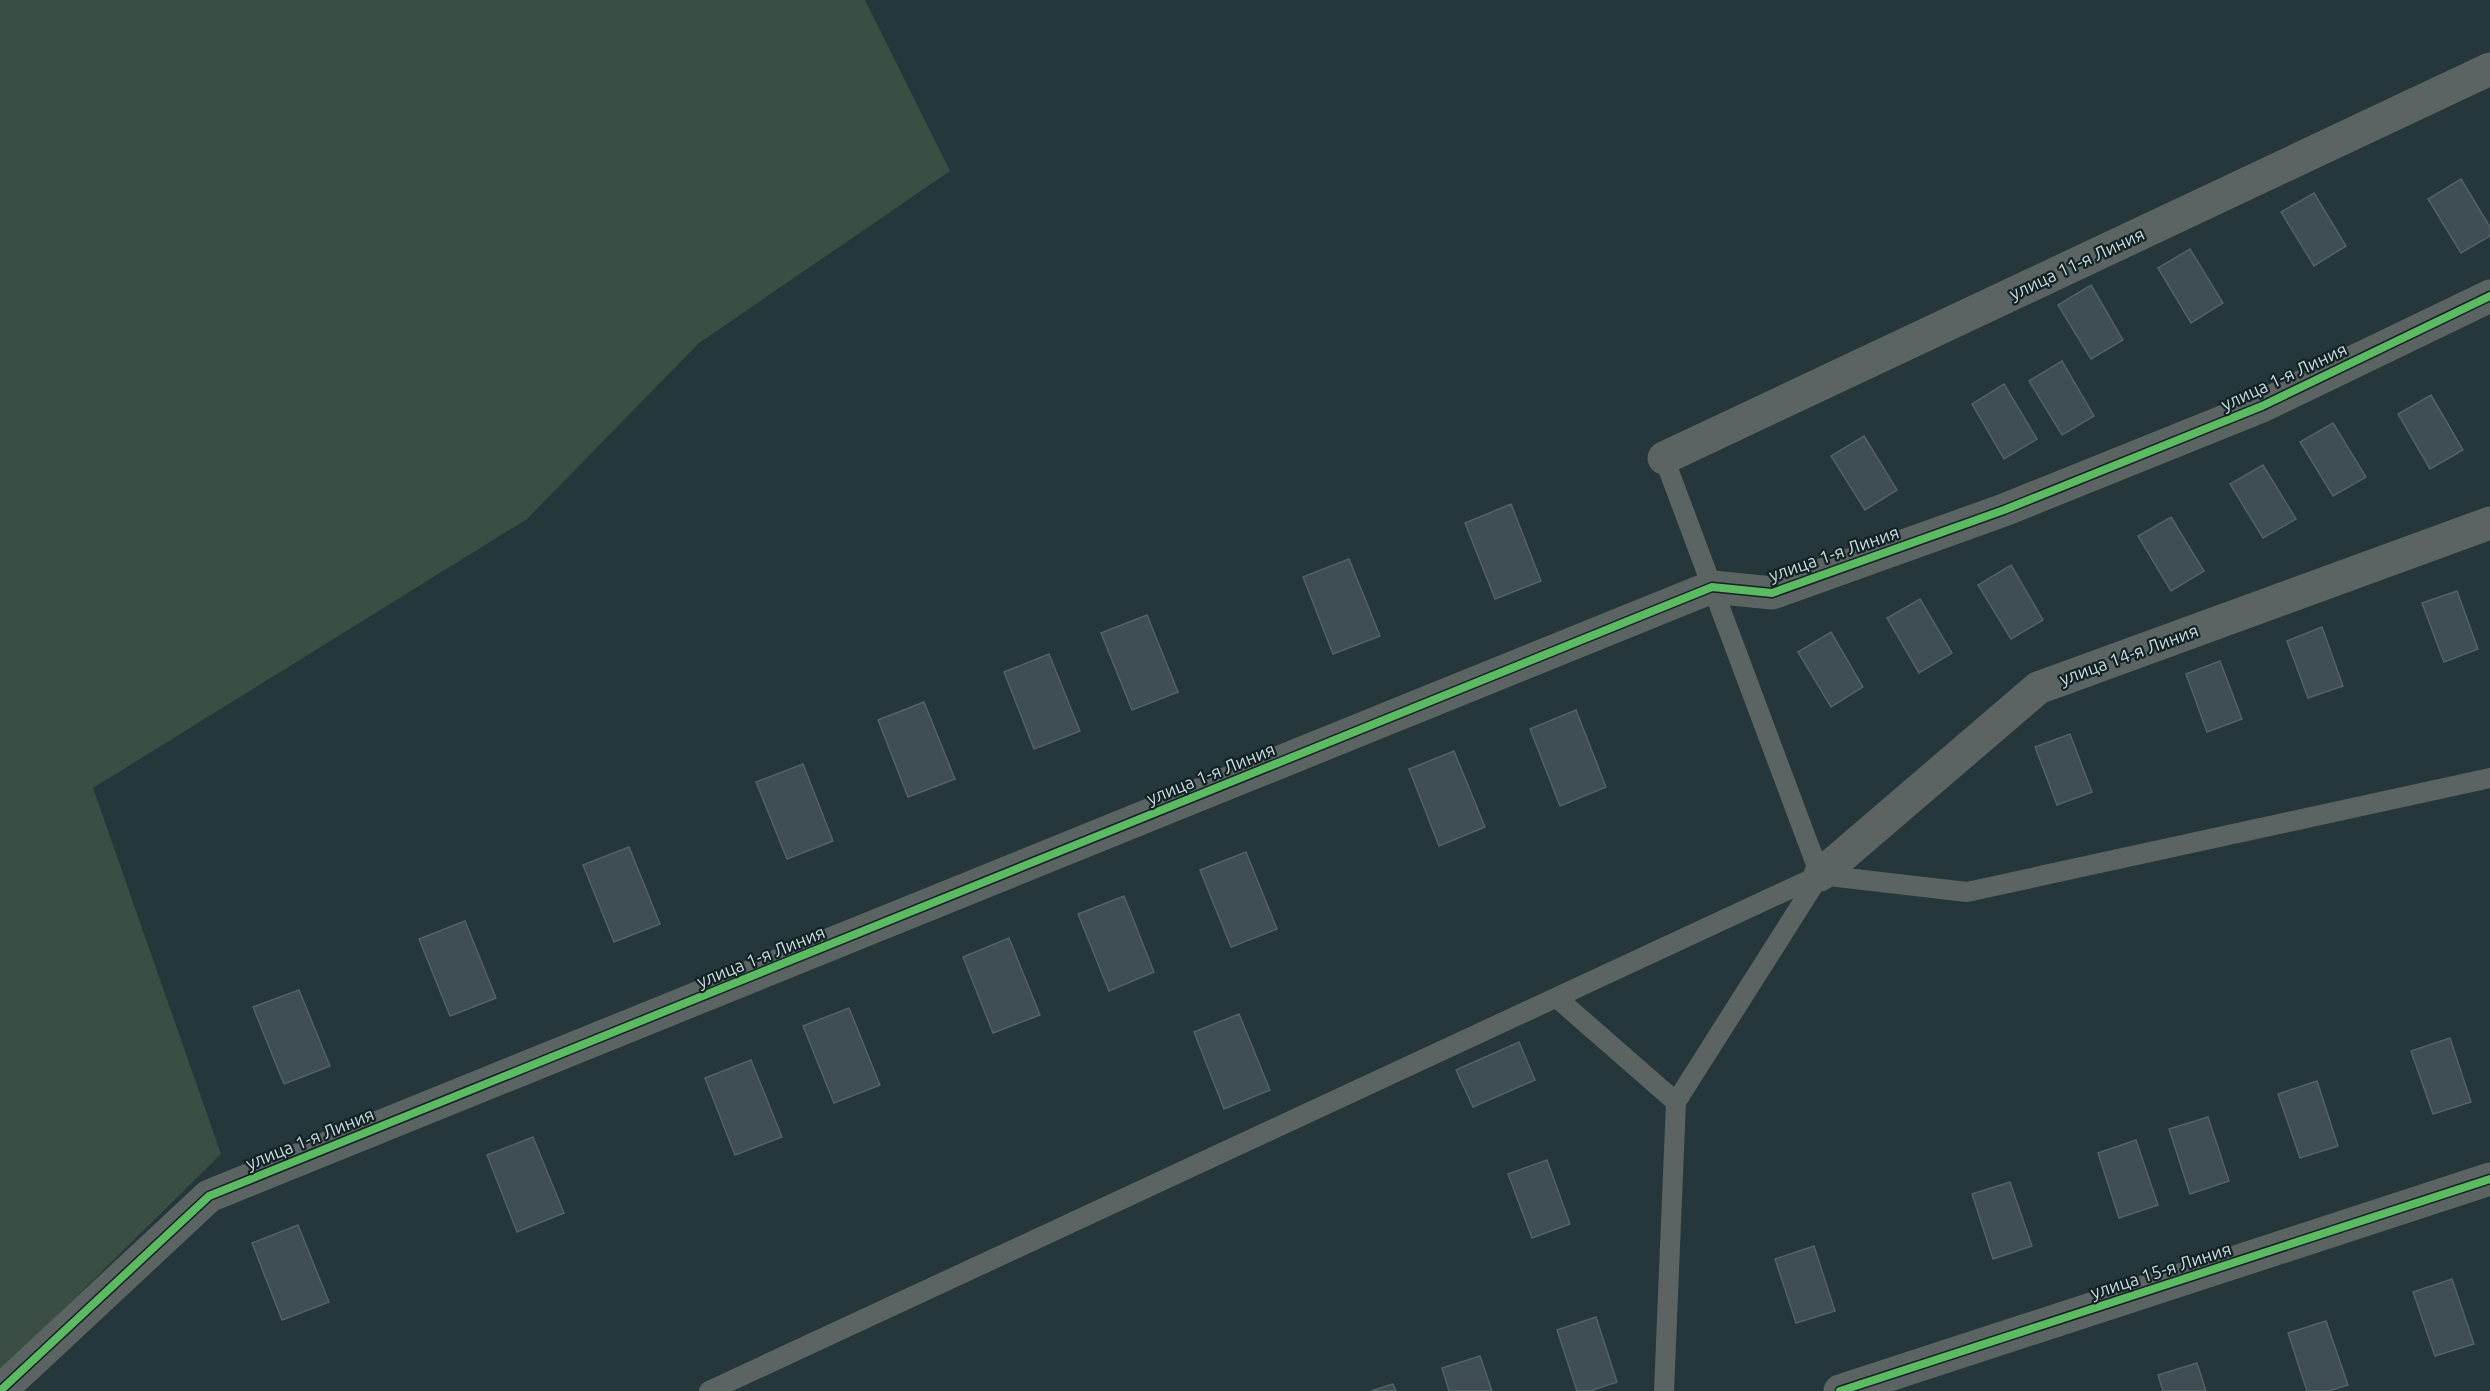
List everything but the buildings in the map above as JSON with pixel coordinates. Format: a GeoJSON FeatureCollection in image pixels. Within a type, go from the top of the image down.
{"type":"FeatureCollection","features":[{"type":"Feature","properties":{"kind":"street","name":"улица 11-я Линия"},"geometry":{"type":"LineString","coordinates":[[1664,458],[2490,69]]}},
{"type":"Feature","properties":{"kind":"street","name":"улица 1-я Линия"},"geometry":{"type":"LineString","coordinates":[[0,1391],[209,1196],[1712,587],[1772,593],[2004,510],[2262,406],[2490,296]]}},
{"type":"Feature","properties":{"kind":"street","name":"улица 14-я Линия"},"geometry":{"type":"LineString","coordinates":[[1820,876],[2038,688],[2490,523]]}},
{"type":"Feature","properties":{"kind":"street","name":"улица 15-я Линия"},"geometry":{"type":"LineString","coordinates":[[1840,1391],[2490,1179]]}},
{"type":"Feature","properties":{"kind":"lane"},"geometry":{"type":"LineString","coordinates":[[1664,458],[1820,876]]}},
{"type":"Feature","properties":{"kind":"lane"},"geometry":{"type":"LineString","coordinates":[[709,1391],[1820,876],[1967,892],[2490,777]]}},
{"type":"Feature","properties":{"kind":"lane"},"geometry":{"type":"LineString","coordinates":[[1664,1391],[1676,1102],[1820,876]]}},
{"type":"Feature","properties":{"kind":"lane"},"geometry":{"type":"LineString","coordinates":[[1557,998],[1676,1102]]}},
{"type":"Feature","properties":{"kind":"green space"},"geometry":{"type":"Polygon","coordinates":[[[0,0],[865,0],[950,171],[699,343],[527,519],[93,788],[221,1154],[0,1372],[0,0]]]}},
{"type":"Feature","properties":{"kind":"cycle path"},"geometry":{"type":"LineString","coordinates":[[0,1391],[209,1196],[1712,587],[1772,593],[2004,510],[2262,406],[2490,296]]}},
{"type":"Feature","properties":{"kind":"cycle path"},"geometry":{"type":"LineString","coordinates":[[1840,1391],[2490,1179]]}}]}
